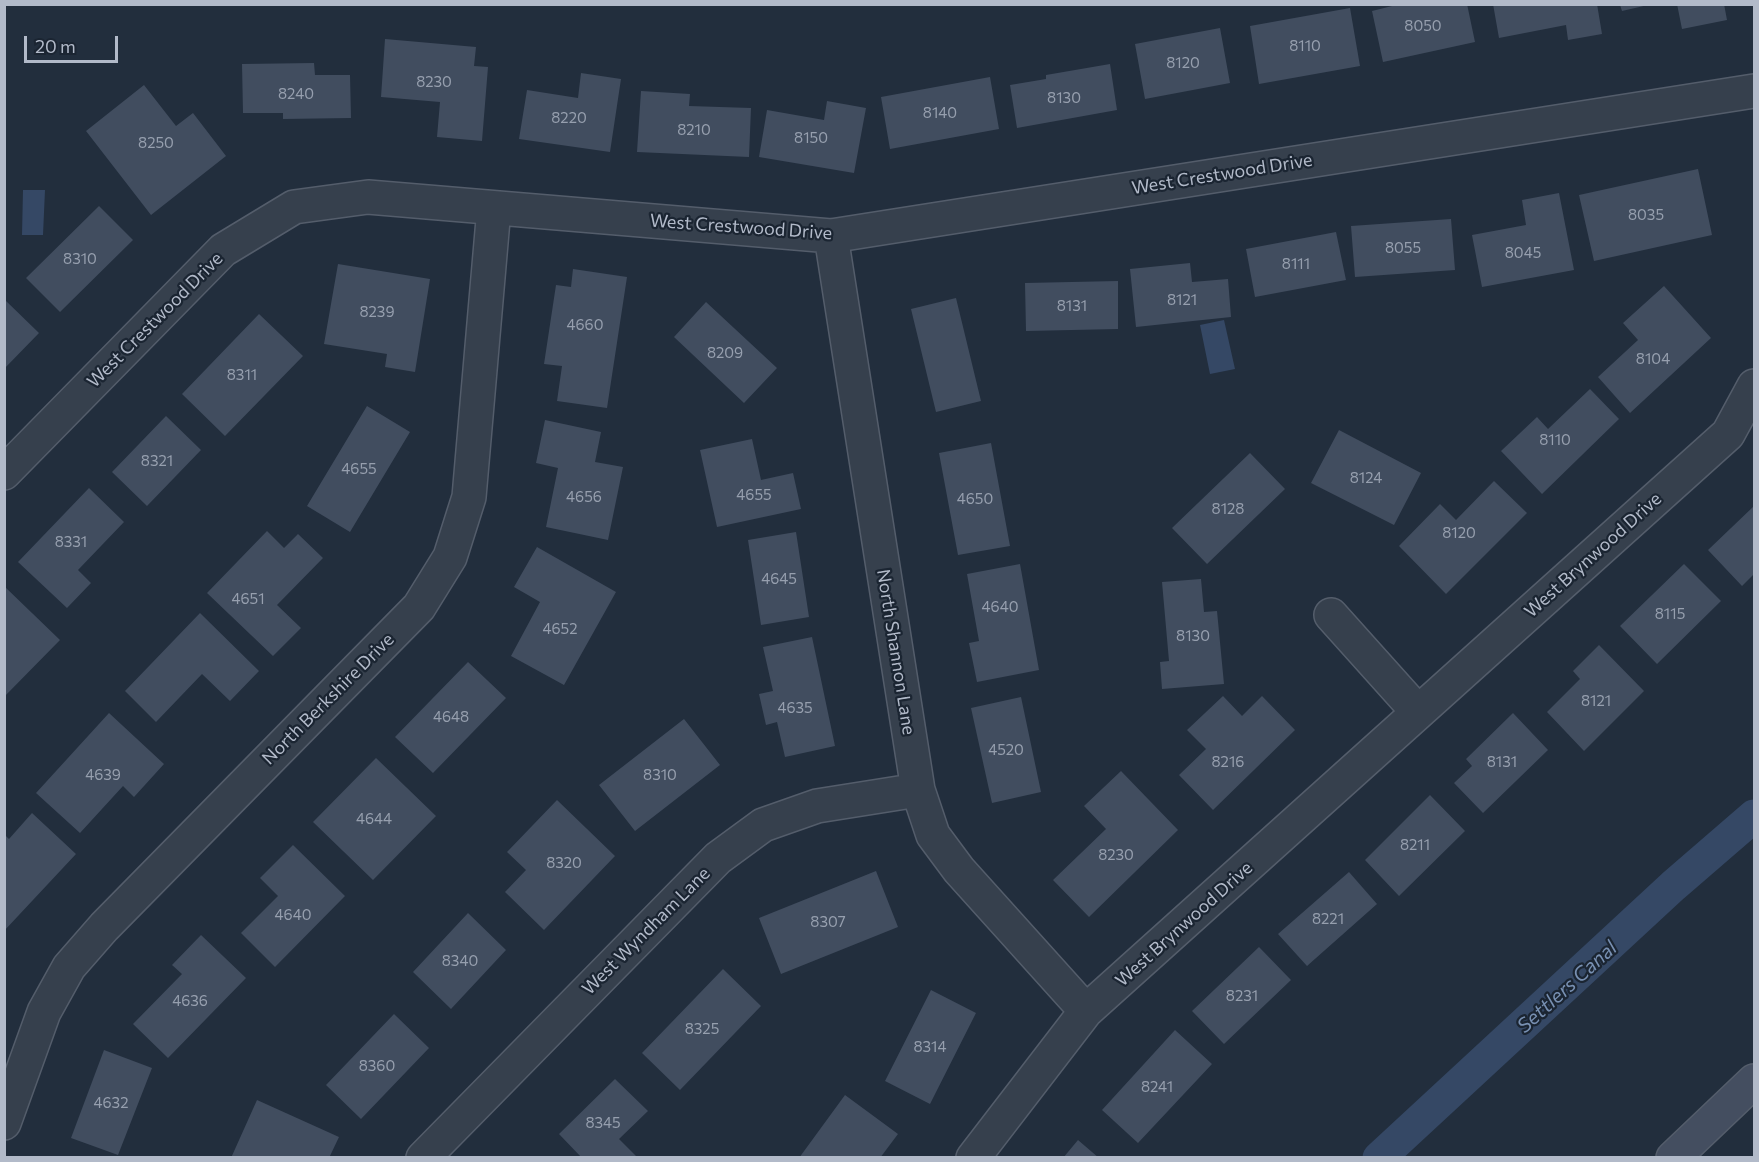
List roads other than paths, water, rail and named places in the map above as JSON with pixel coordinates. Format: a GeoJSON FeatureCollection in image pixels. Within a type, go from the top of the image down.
{"type":"FeatureCollection","features":[{"type":"Feature","properties":{"kind":"street","name":"West Crestwood Drive"},"geometry":{"type":"LineString","coordinates":[[4,473],[223,250],[294,207],[368,197],[831,236],[1755,91]]}},
{"type":"Feature","properties":{"kind":"street","name":"North Berkshire Drive"},"geometry":{"type":"LineString","coordinates":[[4,1124],[45,1012],[69,967],[104,927],[419,606],[450,557],[470,497],[494,208]]}},
{"type":"Feature","properties":{"kind":"street","name":"North Shannon Lane"},"geometry":{"type":"LineString","coordinates":[[831,236],[918,790],[933,834],[959,870],[1086,1011]]}},
{"type":"Feature","properties":{"kind":"street","name":"West Brynwood Drive"},"geometry":{"type":"LineString","coordinates":[[973,1158],[1086,1011],[1728,434],[1755,386]]}},
{"type":"Feature","properties":{"kind":"street"},"geometry":{"type":"LineString","coordinates":[[1331,615],[1418,712]]}},
{"type":"Feature","properties":{"kind":"street","name":"West Wyndham Lane"},"geometry":{"type":"LineString","coordinates":[[423,1158],[727,851],[763,825],[817,806],[918,790]]}},
{"type":"Feature","properties":{"kind":"street"},"geometry":{"type":"LineString","coordinates":[[1673,1158],[1755,1081]]}},
{"type":"Feature","properties":{"kind":"water"},"geometry":{"type":"Polygon","coordinates":[[[23,190],[45,190],[43,235],[22,235],[23,190]]]}},
{"type":"Feature","properties":{"kind":"water"},"geometry":{"type":"Polygon","coordinates":[[[1224,320],[1235,369],[1210,374],[1200,325],[1224,320]]]}},
{"type":"Feature","properties":{"kind":"waterway","name":"Settlers Canal"},"geometry":{"type":"LineString","coordinates":[[1379,1158],[1673,886],[1754,816]]}}]}
